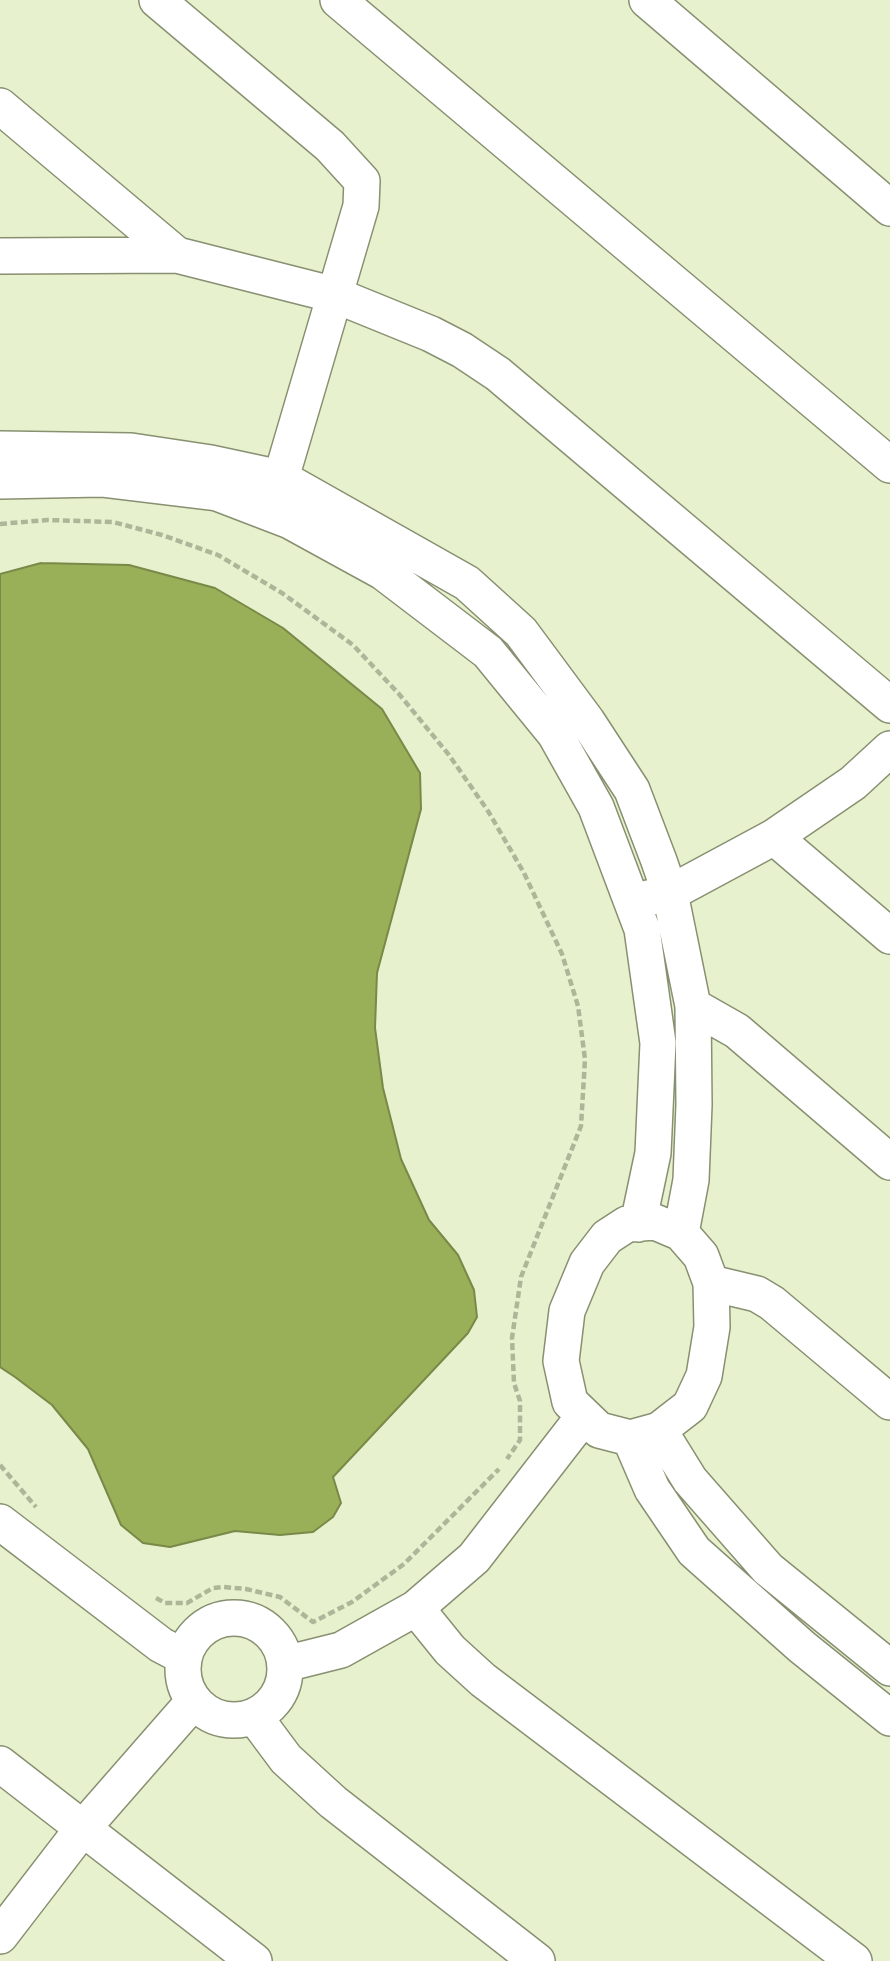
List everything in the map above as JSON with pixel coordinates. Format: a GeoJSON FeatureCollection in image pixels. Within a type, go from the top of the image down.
{"type":"FeatureCollection","features":[{"type":"Feature","properties":{"kind":"street"},"geometry":{"type":"LineString","coordinates":[[157,0],[330,146],[362,181],[361,206],[281,478],[267,512]]}},
{"type":"Feature","properties":{"kind":"street"},"geometry":{"type":"LineString","coordinates":[[338,0],[890,465]]}},
{"type":"Feature","properties":{"kind":"street"},"geometry":{"type":"LineString","coordinates":[[647,0],[890,208]]}},
{"type":"Feature","properties":{"kind":"street"},"geometry":{"type":"LineString","coordinates":[[0,106],[177,255]]}},
{"type":"Feature","properties":{"kind":"street"},"geometry":{"type":"LineString","coordinates":[[0,256],[177,255],[335,295],[463,350],[498,374],[890,705]]}},
{"type":"Feature","properties":{"kind":"street"},"geometry":{"type":"LineString","coordinates":[[0,449],[131,451],[211,463],[281,478],[467,583],[521,632],[587,721],[632,790],[670,893],[693,1006],[694,1105],[691,1168],[681,1233]]}},
{"type":"Feature","properties":{"kind":"street"},"geometry":{"type":"LineString","coordinates":[[0,481],[102,480],[217,493],[290,521],[383,572],[488,652],[555,734],[596,807],[642,929],[658,1043],[653,1153],[638,1224]]}},
{"type":"Feature","properties":{"kind":"street"},"geometry":{"type":"LineString","coordinates":[[632,902],[670,893],[774,837],[853,783],[890,748]]}},
{"type":"Feature","properties":{"kind":"street"},"geometry":{"type":"LineString","coordinates":[[774,837],[890,936]]}},
{"type":"Feature","properties":{"kind":"street"},"geometry":{"type":"LineString","coordinates":[[693,1006],[737,1031],[890,1163]]}},
{"type":"Feature","properties":{"kind":"street"},"geometry":{"type":"LineString","coordinates":[[655,1222],[681,1233],[701,1256],[710,1283],[712,1327],[704,1376],[690,1406],[645,1434],[599,1430],[570,1402],[561,1361],[567,1311],[587,1263],[607,1237],[627,1224],[638,1224],[655,1222]]}},
{"type":"Feature","properties":{"kind":"street"},"geometry":{"type":"LineString","coordinates":[[710,1283],[757,1294],[772,1303],[890,1402]]}},
{"type":"Feature","properties":{"kind":"street"},"geometry":{"type":"LineString","coordinates":[[285,1664],[341,1650],[416,1608],[474,1558],[584,1416]]}},
{"type":"Feature","properties":{"kind":"street"},"geometry":{"type":"LineString","coordinates":[[645,1434],[690,1480],[768,1569],[890,1668]]}},
{"type":"Feature","properties":{"kind":"street"},"geometry":{"type":"LineString","coordinates":[[645,1434],[652,1489],[694,1551],[802,1647],[890,1718]]}},
{"type":"Feature","properties":{"kind":"street"},"geometry":{"type":"LineString","coordinates":[[0,1522],[161,1645],[184,1657]]}},
{"type":"Feature","properties":{"kind":"street"},"geometry":{"type":"LineString","coordinates":[[416,1608],[450,1650],[483,1680],[854,1961]]}},
{"type":"Feature","properties":{"kind":"street"},"geometry":{"type":"LineString","coordinates":[[237,1618],[255,1622],[270,1632],[280,1647],[285,1664],[284,1680],[278,1695],[268,1708],[254,1716],[238,1720],[221,1718],[206,1712],[194,1701],[186,1687],[184,1657],[191,1640],[204,1627],[220,1620],[237,1618]]}},
{"type":"Feature","properties":{"kind":"street"},"geometry":{"type":"LineString","coordinates":[[0,1936],[83,1828],[194,1701]]}},
{"type":"Feature","properties":{"kind":"street"},"geometry":{"type":"LineString","coordinates":[[254,1716],[286,1759],[333,1802],[537,1961]]}},
{"type":"Feature","properties":{"kind":"street"},"geometry":{"type":"LineString","coordinates":[[0,1764],[254,1961]]}},
{"type":"Feature","properties":{"kind":"path"},"geometry":{"type":"LineString","coordinates":[[0,524],[47,520],[113,522],[162,535],[218,555],[282,593],[353,645],[399,694],[449,755],[488,811],[530,884],[562,954],[578,1006],[585,1059],[581,1126],[521,1277],[512,1338],[514,1383],[520,1401],[520,1440],[500,1468],[404,1564],[352,1602],[324,1618],[313,1622],[280,1597],[246,1590],[213,1588],[200,1595]]}},
{"type":"Feature","properties":{"kind":"shaded area"},"geometry":{"type":"Polygon","coordinates":[[[41,563],[129,565],[215,588],[283,628],[382,709],[420,773],[421,809],[377,973],[375,1028],[383,1088],[401,1159],[429,1220],[458,1255],[474,1290],[477,1317],[468,1333],[333,1477],[341,1503],[333,1517],[313,1532],[280,1535],[235,1531],[170,1547],[143,1543],[121,1525],[88,1449],[52,1405],[0,1367],[0,574],[41,563]]]}}]}
